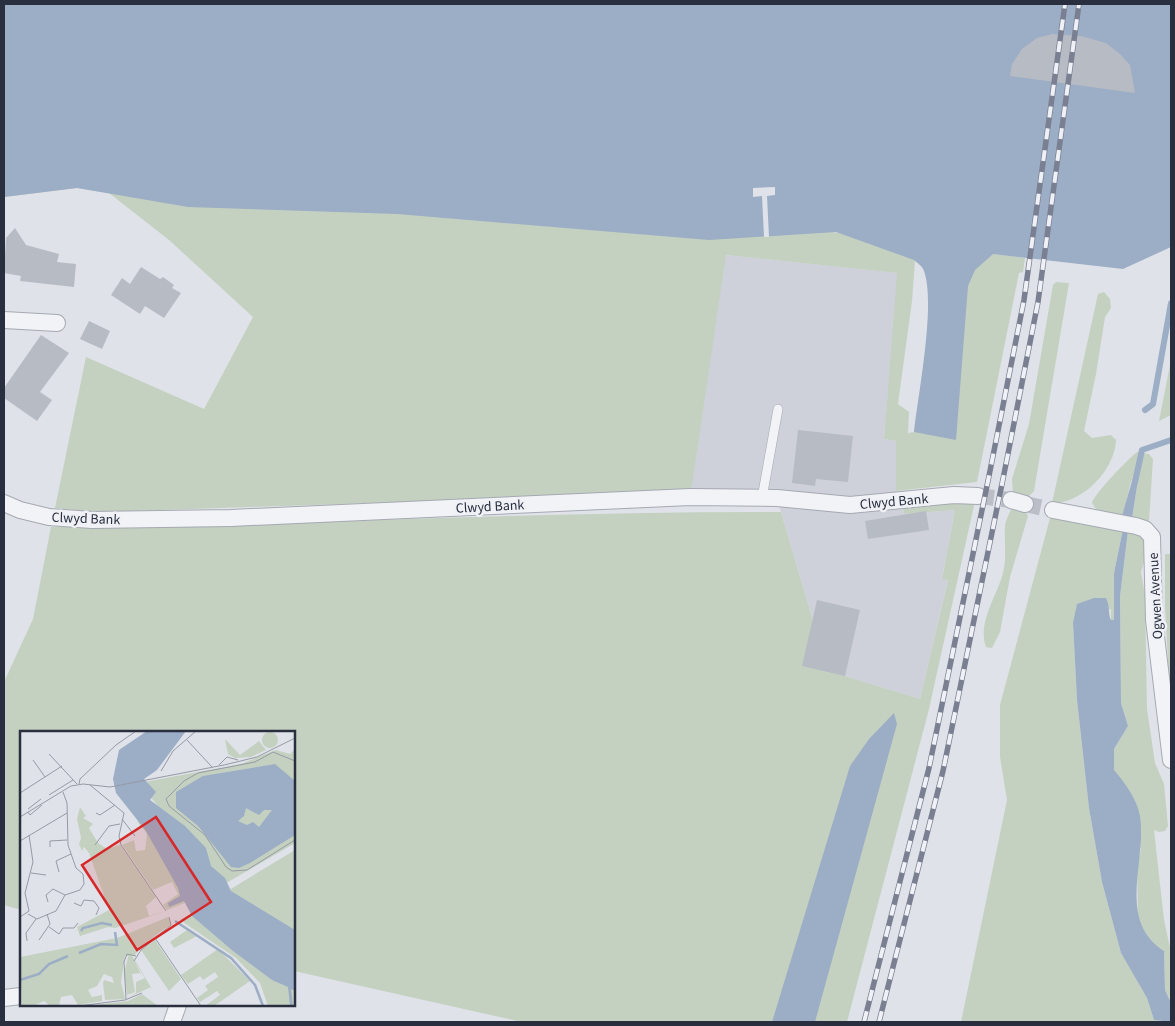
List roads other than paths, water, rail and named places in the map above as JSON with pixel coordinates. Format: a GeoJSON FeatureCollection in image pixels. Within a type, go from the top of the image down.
{"type":"FeatureCollection","features":[{"type":"Feature","properties":{"kind":"street"},"geometry":{"type":"LineString","coordinates":[[4,320],[57,324]]}},
{"type":"Feature","properties":{"kind":"street","name":"Clwyd Bank"},"geometry":{"type":"LineString","coordinates":[[4,503],[20,510],[49,517],[92,520],[241,517],[690,497],[762,498],[850,505],[954,495],[978,496]]}},
{"type":"Feature","properties":{"kind":"street","name":"Ogwen Avenue"},"geometry":{"type":"LineString","coordinates":[[1053,510],[1136,526],[1145,529],[1152,537],[1154,620],[1171,760]]}},
{"type":"Feature","properties":{"kind":"street"},"geometry":{"type":"LineString","coordinates":[[4,998],[20,996]]}},
{"type":"Feature","properties":{"kind":"street"},"geometry":{"type":"LineString","coordinates":[[172,1022],[178,1006]]}},
{"type":"Feature","properties":{"kind":"lane"},"geometry":{"type":"LineString","coordinates":[[762,498],[778,409]]}},
{"type":"Feature","properties":{"kind":"water"},"geometry":{"type":"Polygon","coordinates":[[[4,4],[1171,4],[1171,247],[1123,269],[993,254],[975,270],[968,286],[956,440],[914,432],[927,326],[927,286],[923,270],[914,260],[836,232],[709,240],[397,214],[188,207],[77,188],[4,197],[4,4]]]}},
{"type":"Feature","properties":{"kind":"water"},"geometry":{"type":"Polygon","coordinates":[[[1134,474],[1139,474],[1132,518],[1122,516],[1134,474]]]}},
{"type":"Feature","properties":{"kind":"water"},"geometry":{"type":"Polygon","coordinates":[[[1123,529],[1128,531],[1120,596],[1121,703],[1128,726],[1114,749],[1114,770],[1133,797],[1140,816],[1141,834],[1137,907],[1141,923],[1149,938],[1164,951],[1165,990],[1171,1003],[1171,1022],[1154,1020],[1147,998],[1121,953],[1102,882],[1089,808],[1077,700],[1073,623],[1077,604],[1094,598],[1106,598],[1110,618],[1114,620],[1114,573],[1123,529]]]}},
{"type":"Feature","properties":{"kind":"water"},"geometry":{"type":"Polygon","coordinates":[[[894,713],[897,724],[815,1022],[772,1022],[850,766],[869,739],[894,713]]]}},
{"type":"Feature","properties":{"kind":"waterway"},"geometry":{"type":"LineString","coordinates":[[1145,410],[1153,404],[1171,303]]}},
{"type":"Feature","properties":{"kind":"waterway"},"geometry":{"type":"LineString","coordinates":[[1135,482],[1142,450],[1171,440]]}},
{"type":"Feature","properties":{"kind":"tunnel"},"geometry":{"type":"LineString","coordinates":[[978,496],[1011,500]]}},
{"type":"Feature","properties":{"kind":"tunnel"},"geometry":{"type":"LineString","coordinates":[[1025,504],[1053,510]]}},
{"type":"Feature","properties":{"kind":"railway"},"geometry":{"type":"LineString","coordinates":[[864,1022],[929,768],[1024,300],[1065,4]]}},
{"type":"Feature","properties":{"kind":"railway"},"geometry":{"type":"LineString","coordinates":[[879,1022],[943,771],[1038,302],[1079,4]]}}]}
